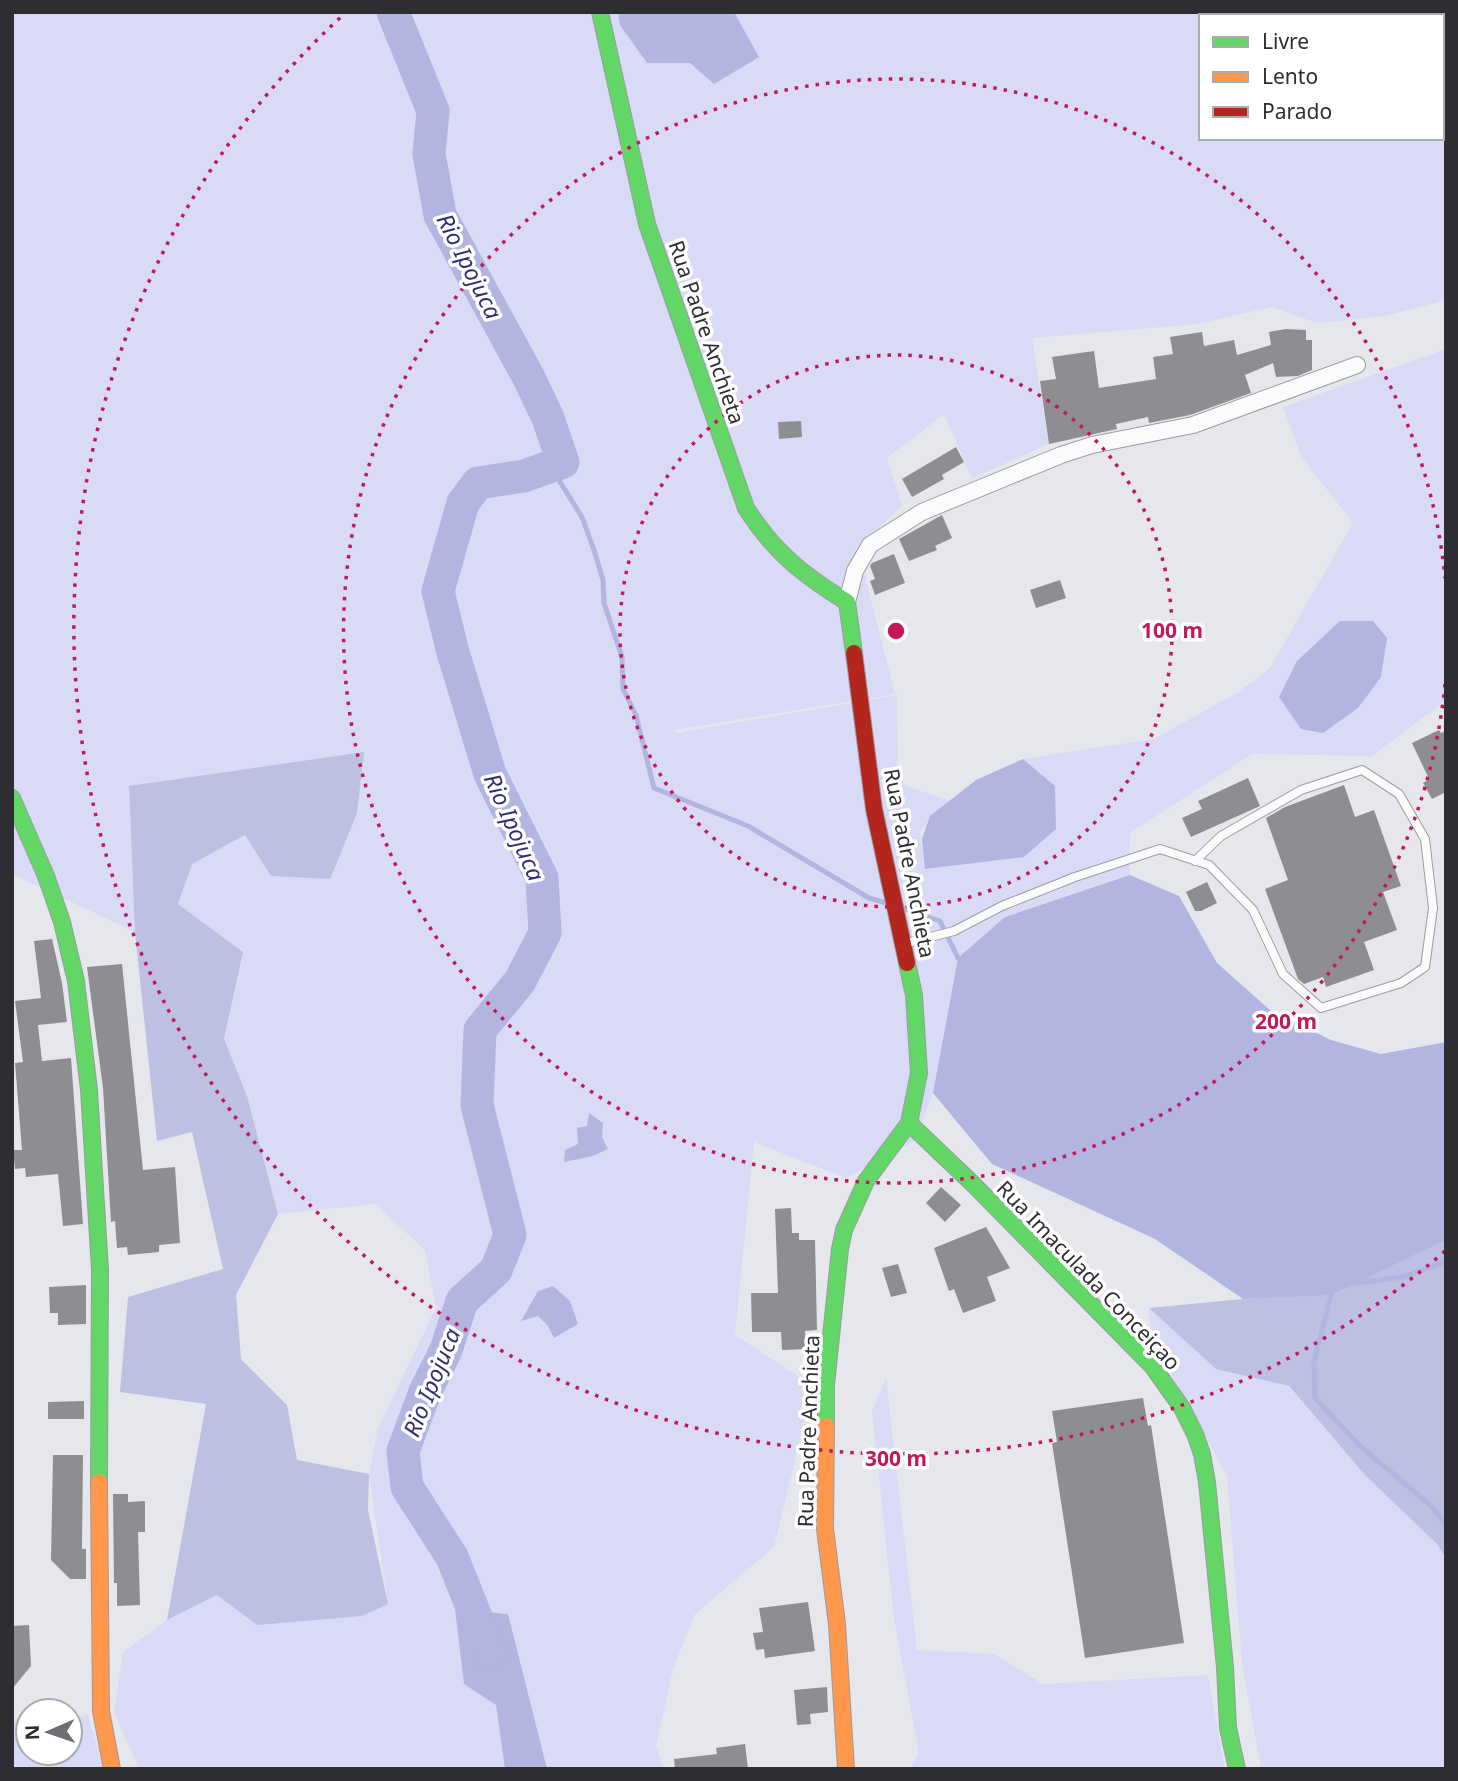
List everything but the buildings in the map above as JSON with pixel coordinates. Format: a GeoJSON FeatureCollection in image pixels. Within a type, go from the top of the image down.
{"type":"FeatureCollection","features":[{"type":"Feature","properties":{"kind":"street","name":"Rua Padre Anchieta"},"geometry":{"type":"LineString","coordinates":[[600,12],[647,224],[746,508],[763,536],[779,554],[801,573],[847,602],[874,808],[914,995],[919,1073],[909,1123],[866,1181],[844,1230],[828,1366],[825,1530],[837,1624],[846,1769]]}},
{"type":"Feature","properties":{"kind":"street"},"geometry":{"type":"LineString","coordinates":[[847,602],[860,558],[870,545],[922,512],[1061,455],[1091,445],[1193,425],[1357,365]]}},
{"type":"Feature","properties":{"kind":"street"},"geometry":{"type":"LineString","coordinates":[[12,798],[46,876],[62,922],[76,981],[89,1090],[100,1270],[101,1711],[108,1757],[113,1769]]}},
{"type":"Feature","properties":{"kind":"street","name":"Rua Imaculada Conceiçao"},"geometry":{"type":"LineString","coordinates":[[909,1123],[974,1185],[1146,1361],[1182,1408],[1202,1454],[1205,1473],[1225,1667],[1228,1728],[1237,1769]]}},
{"type":"Feature","properties":{"kind":"lane"},"geometry":{"type":"LineString","coordinates":[[904,943],[954,932],[1002,906],[1075,877],[1160,849],[1195,861],[1209,865],[1253,910],[1283,974],[1321,1008],[1401,983],[1425,967],[1433,908],[1424,839],[1399,794],[1362,770],[1301,790],[1221,836],[1195,861]]}},
{"type":"Feature","properties":{"kind":"shaded area"},"geometry":{"type":"Polygon","coordinates":[[[12,12],[1446,12],[1446,300],[1385,316],[1317,323],[1271,307],[1197,324],[1032,338],[1049,444],[972,478],[944,414],[887,458],[902,506],[858,548],[895,694],[674,730],[676,733],[897,695],[898,783],[950,801],[920,831],[925,869],[1024,857],[1056,829],[1055,786],[1023,759],[1154,739],[1237,693],[1270,668],[1353,523],[1301,456],[1283,407],[1446,349],[1446,700],[1372,756],[1252,754],[1130,833],[1130,875],[1005,917],[953,984],[933,1093],[915,1141],[846,1178],[754,1142],[735,1335],[813,1386],[774,1547],[695,1614],[673,1669],[656,1746],[664,1769],[547,1769],[507,1614],[456,1610],[496,1704],[505,1769],[139,1769],[114,1712],[123,1652],[167,1620],[217,1595],[257,1625],[388,1604],[369,1474],[378,1428],[436,1308],[425,1250],[375,1204],[278,1214],[247,1096],[224,1039],[243,952],[178,904],[191,864],[245,835],[357,813],[129,787],[135,932],[12,874],[12,12]]]}},
{"type":"Feature","properties":{"kind":"shaded area"},"geometry":{"type":"Polygon","coordinates":[[[618,12],[734,12],[759,57],[714,84],[690,63],[647,63],[620,25],[618,12]]]}},
{"type":"Feature","properties":{"kind":"shaded area"},"geometry":{"type":"Polygon","coordinates":[[[1340,621],[1373,621],[1387,638],[1381,677],[1358,708],[1323,733],[1301,729],[1279,697],[1297,661],[1340,621]]]}},
{"type":"Feature","properties":{"kind":"shaded area"},"geometry":{"type":"Polygon","coordinates":[[[364,752],[357,813],[330,879],[271,876],[245,835],[192,864],[178,904],[243,952],[224,1039],[247,1096],[278,1214],[236,1295],[241,1359],[287,1405],[297,1460],[369,1474],[368,1510],[388,1604],[362,1616],[257,1625],[217,1595],[167,1620],[206,1404],[120,1392],[128,1297],[223,1269],[192,1132],[157,1141],[135,932],[129,786],[364,752]]]}},
{"type":"Feature","properties":{"kind":"shaded area"},"geometry":{"type":"Polygon","coordinates":[[[1023,759],[1055,786],[1056,829],[1024,857],[925,869],[922,839],[930,816],[976,780],[1023,759]]]}},
{"type":"Feature","properties":{"kind":"shaded area"},"geometry":{"type":"Polygon","coordinates":[[[1130,875],[1179,896],[1217,963],[1270,1010],[1331,1040],[1381,1054],[1446,1042],[1446,1240],[1331,1295],[1243,1299],[1155,1239],[992,1164],[933,1093],[958,958],[1005,917],[1130,875]]]}},
{"type":"Feature","properties":{"kind":"shaded area"},"geometry":{"type":"Polygon","coordinates":[[[589,1113],[603,1123],[602,1137],[608,1149],[593,1156],[564,1162],[565,1150],[578,1144],[577,1128],[587,1126],[589,1113]]]}},
{"type":"Feature","properties":{"kind":"shaded area"},"geometry":{"type":"Polygon","coordinates":[[[1446,1240],[1446,1558],[1437,1544],[1365,1475],[1289,1386],[1216,1369],[1149,1308],[1331,1294],[1446,1240]]]}},
{"type":"Feature","properties":{"kind":"shaded area"},"geometry":{"type":"Polygon","coordinates":[[[553,1286],[570,1301],[578,1324],[554,1338],[548,1326],[538,1316],[521,1321],[538,1291],[553,1286]]]}},
{"type":"Feature","properties":{"kind":"shaded area"},"geometry":{"type":"Polygon","coordinates":[[[1149,1308],[1216,1369],[1288,1386],[1365,1475],[1437,1544],[1446,1558],[1446,1769],[1261,1769],[1242,1663],[1227,1476],[1150,1334],[1149,1308]]]}},
{"type":"Feature","properties":{"kind":"shaded area"},"geometry":{"type":"Polygon","coordinates":[[[886,1379],[917,1650],[994,1654],[1043,1684],[1208,1675],[1225,1769],[910,1769],[919,1753],[894,1619],[872,1411],[886,1379]]]}},
{"type":"Feature","properties":{"kind":"shaded area"},"geometry":{"type":"Polygon","coordinates":[[[455,1609],[508,1614],[547,1769],[505,1769],[496,1705],[464,1684],[455,1609]]]}},
{"type":"Feature","properties":{"kind":"shaded area"},"geometry":{"type":"Polygon","coordinates":[[[84,1715],[88,1715],[103,1769],[12,1769],[14,1722],[14,1767],[84,1767],[84,1715]]]}},
{"type":"Feature","properties":{"kind":"waterway","name":"Rio Ipojuca"},"geometry":{"type":"LineString","coordinates":[[393,12],[433,111],[429,154],[440,215],[529,378],[548,418],[563,462],[524,476],[478,483],[463,503],[438,591],[452,649],[490,774],[542,878],[545,933],[520,981],[480,1030],[477,1105],[510,1235],[496,1270],[462,1301],[446,1350],[425,1392],[403,1451],[407,1487],[452,1557],[490,1652]]}},
{"type":"Feature","properties":{"kind":"waterway"},"geometry":{"type":"LineString","coordinates":[[563,462],[560,482],[582,517],[594,550],[603,580],[604,603],[622,657],[623,689],[636,715],[654,788],[748,826],[869,898],[886,903]]}},
{"type":"Feature","properties":{"kind":"waterway"},"geometry":{"type":"LineString","coordinates":[[902,908],[940,921],[958,958]]}},
{"type":"Feature","properties":{"kind":"waterway"},"geometry":{"type":"LineString","coordinates":[[1356,1283],[1404,1277],[1446,1261]]}},
{"type":"Feature","properties":{"kind":"waterway"},"geometry":{"type":"LineString","coordinates":[[1331,1295],[1314,1362],[1315,1398],[1361,1447],[1429,1504],[1446,1524]]}},
{"type":"Feature","properties":{"kind":"traffic: fast"},"geometry":{"type":"LineString","coordinates":[[600,12],[647,224],[746,508],[767,537],[790,561],[847,602],[854,653]]}},
{"type":"Feature","properties":{"kind":"traffic: fast"},"geometry":{"type":"LineString","coordinates":[[12,798],[46,876],[62,922],[76,981],[89,1090],[100,1270],[99,1482]]}},
{"type":"Feature","properties":{"kind":"traffic: fast"},"geometry":{"type":"LineString","coordinates":[[826,1426],[826,1385],[844,1230],[866,1181],[909,1123],[919,1073],[914,995],[907,963]]}},
{"type":"Feature","properties":{"kind":"traffic: fast"},"geometry":{"type":"LineString","coordinates":[[909,1123],[974,1185],[1153,1367],[1182,1408],[1202,1454],[1207,1482],[1225,1667],[1228,1728],[1237,1769]]}},
{"type":"Feature","properties":{"kind":"traffic: slow"},"geometry":{"type":"LineString","coordinates":[[826,1426],[825,1529],[837,1624],[846,1769]]}},
{"type":"Feature","properties":{"kind":"traffic: slow"},"geometry":{"type":"LineString","coordinates":[[99,1482],[101,1711],[112,1769]]}},
{"type":"Feature","properties":{"kind":"traffic: jam"},"geometry":{"type":"LineString","coordinates":[[854,653],[874,809],[907,963]]}}]}
